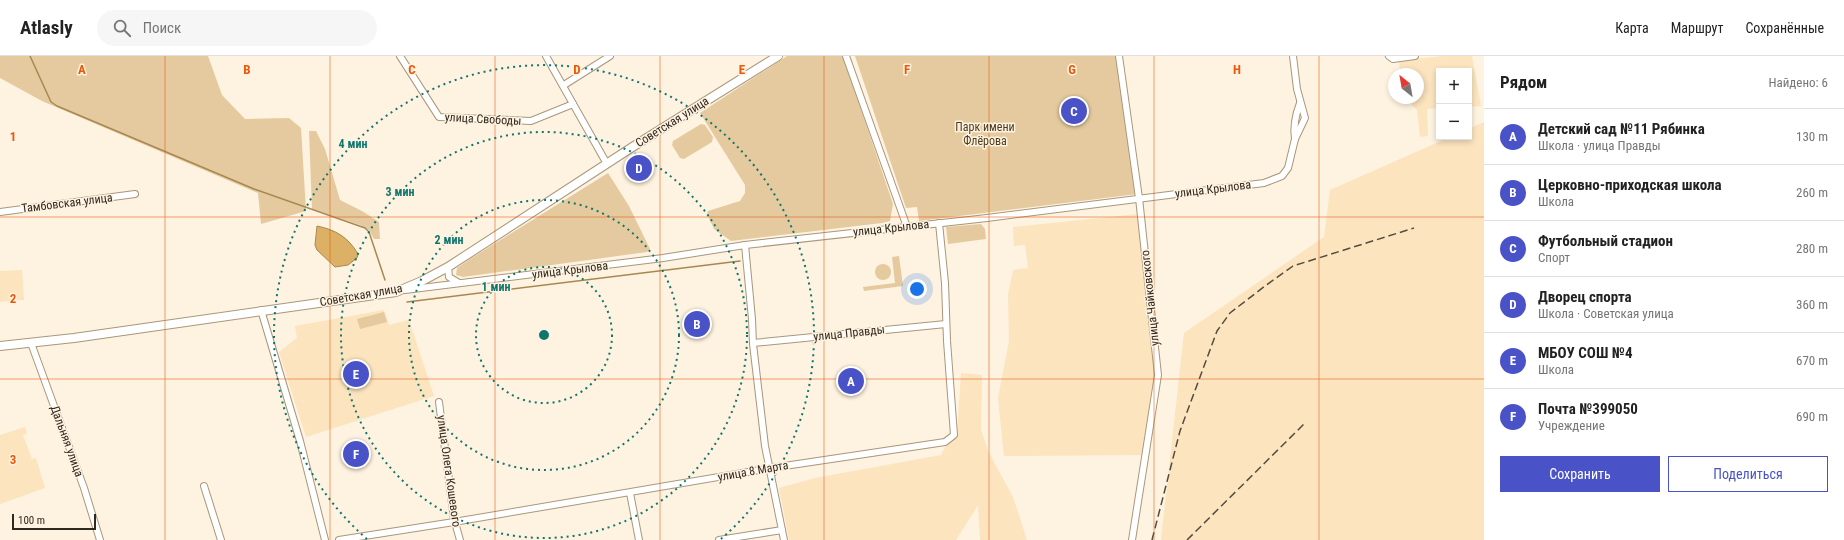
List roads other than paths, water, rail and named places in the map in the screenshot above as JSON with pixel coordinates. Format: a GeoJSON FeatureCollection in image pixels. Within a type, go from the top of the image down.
{"type":"FeatureCollection","features":[{"type":"Feature","properties":{"kind":"main road","name":"Советская улица"},"geometry":{"type":"LineString","coordinates":[[0,346],[74,338],[396,292],[422,281],[448,266],[778,56]]}},
{"type":"Feature","properties":{"kind":"street","name":"улица Свободы"},"geometry":{"type":"LineString","coordinates":[[400,56],[439,117],[531,121],[573,104]]}},
{"type":"Feature","properties":{"kind":"street"},"geometry":{"type":"LineString","coordinates":[[546,56],[564,85],[607,164]]}},
{"type":"Feature","properties":{"kind":"street"},"geometry":{"type":"LineString","coordinates":[[564,85],[610,56]]}},
{"type":"Feature","properties":{"kind":"street"},"geometry":{"type":"LineString","coordinates":[[846,56],[907,226]]}},
{"type":"Feature","properties":{"kind":"street","name":"улица Чайковского"},"geometry":{"type":"LineString","coordinates":[[1119,56],[1139,198],[1158,375],[1132,540]]}},
{"type":"Feature","properties":{"kind":"street"},"geometry":{"type":"LineString","coordinates":[[1295,139],[1305,118],[1300,103],[1293,56],[1299,56]]}},
{"type":"Feature","properties":{"kind":"street"},"geometry":{"type":"LineString","coordinates":[[1389,56],[1393,59],[1415,56]]}},
{"type":"Feature","properties":{"kind":"street"},"geometry":{"type":"LineString","coordinates":[[1295,139],[1294,127],[1296,113],[1300,103]]}},
{"type":"Feature","properties":{"kind":"street","name":"улица Крылова"},"geometry":{"type":"LineString","coordinates":[[396,292],[663,258],[745,245],[1264,183],[1282,176],[1288,168],[1295,139]]}},
{"type":"Feature","properties":{"kind":"street","name":"Тамбовская улица"},"geometry":{"type":"LineString","coordinates":[[0,212],[135,194]]}},
{"type":"Feature","properties":{"kind":"street","name":"улица 8 Марта"},"geometry":{"type":"LineString","coordinates":[[339,540],[630,493],[769,468],[945,442],[951,439],[954,435],[946,324],[945,283],[938,223]]}},
{"type":"Feature","properties":{"kind":"street"},"geometry":{"type":"LineString","coordinates":[[745,245],[753,343],[769,468],[784,540]]}},
{"type":"Feature","properties":{"kind":"street"},"geometry":{"type":"LineString","coordinates":[[448,266],[449,277],[453,281],[460,283]]}},
{"type":"Feature","properties":{"kind":"street"},"geometry":{"type":"LineString","coordinates":[[262,310],[300,441],[325,540]]}},
{"type":"Feature","properties":{"kind":"street","name":"улица Правды"},"geometry":{"type":"LineString","coordinates":[[753,343],[946,324]]}},
{"type":"Feature","properties":{"kind":"street","name":"Дальняя улица"},"geometry":{"type":"LineString","coordinates":[[31,343],[84,488],[100,540]]}},
{"type":"Feature","properties":{"kind":"street","name":"улица Олега Кошевого"},"geometry":{"type":"LineString","coordinates":[[439,402],[454,522],[460,540]]}},
{"type":"Feature","properties":{"kind":"street"},"geometry":{"type":"LineString","coordinates":[[204,486],[221,540]]}},
{"type":"Feature","properties":{"kind":"street"},"geometry":{"type":"LineString","coordinates":[[630,493],[639,540]]}},
{"type":"Feature","properties":{"kind":"street"},"geometry":{"type":"LineString","coordinates":[[719,540],[782,530]]}},
{"type":"Feature","properties":{"kind":"waterway"},"geometry":{"type":"LineString","coordinates":[[30,56],[51,102],[57,106],[254,189],[365,228],[369,232],[385,280]]}},
{"type":"Feature","properties":{"kind":"waterway"},"geometry":{"type":"LineString","coordinates":[[407,302],[740,261]]}},
{"type":"Feature","properties":{"kind":"railway"},"geometry":{"type":"LineString","coordinates":[[1152,540],[1180,431],[1217,331],[1230,313],[1293,266],[1414,228]]}},
{"type":"Feature","properties":{"kind":"railway"},"geometry":{"type":"LineString","coordinates":[[1187,540],[1304,424]]}},
{"type":"Feature","properties":{"kind":"place","name":"Футбольный стадион"},"geometry":{"type":"Point","coordinates":[1074,111]}},
{"type":"Feature","properties":{"kind":"place","name":"Дворец спорта"},"geometry":{"type":"Point","coordinates":[639,168]}},
{"type":"Feature","properties":{"kind":"place","name":"Церковно-приходская школа"},"geometry":{"type":"Point","coordinates":[697,324]}},
{"type":"Feature","properties":{"kind":"place","name":"МБОУ СОШ №4"},"geometry":{"type":"Point","coordinates":[356,374]}},
{"type":"Feature","properties":{"kind":"place","name":"Детский сад №11 Рябинка"},"geometry":{"type":"Point","coordinates":[851,381]}},
{"type":"Feature","properties":{"kind":"place","name":"Почта №399050"},"geometry":{"type":"Point","coordinates":[356,454]}},
{"type":"Feature","properties":{"kind":"park label","name":"Парк имени Флёрова"},"geometry":{"type":"Point","coordinates":[985,134]}}]}
